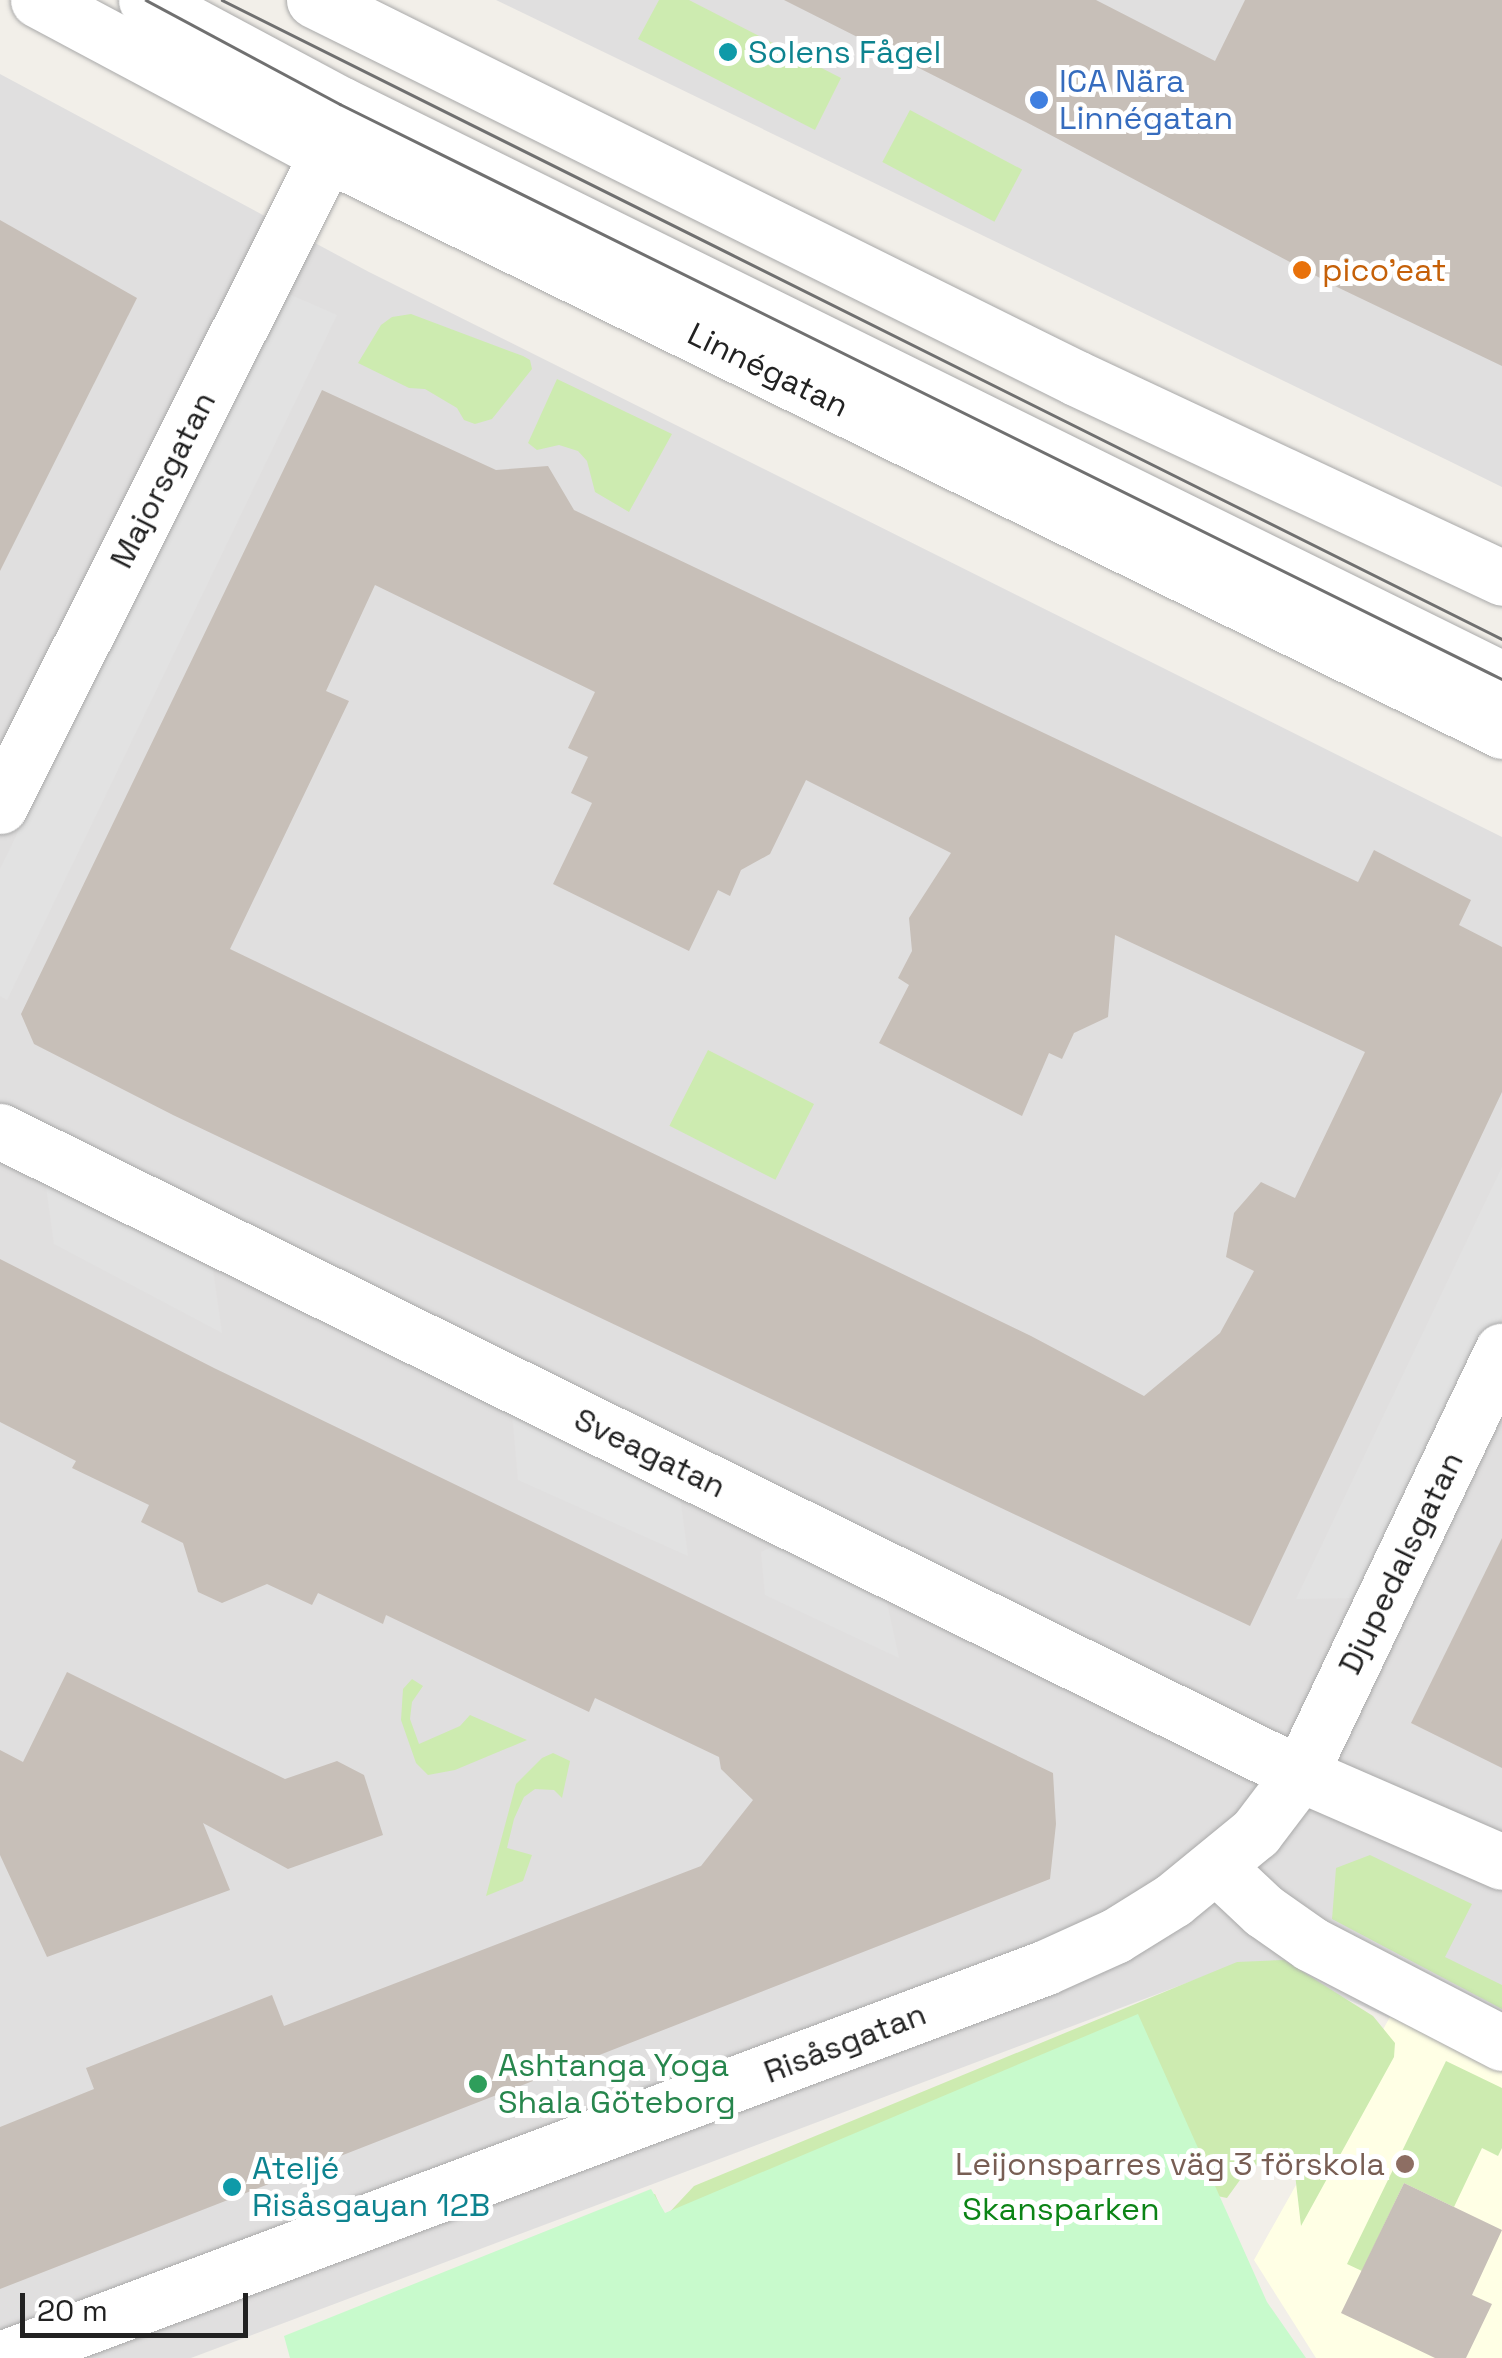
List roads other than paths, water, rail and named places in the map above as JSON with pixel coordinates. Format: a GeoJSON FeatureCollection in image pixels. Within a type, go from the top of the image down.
{"type":"FeatureCollection","features":[{"type":"Feature","properties":{"kind":"street","name":"Linnégatan"},"geometry":{"type":"LineString","coordinates":[[38,0],[327,154],[1502,730]]}},
{"type":"Feature","properties":{"kind":"street"},"geometry":{"type":"LineString","coordinates":[[146,0],[340,104],[1502,679]]}},
{"type":"Feature","properties":{"kind":"street"},"geometry":{"type":"LineString","coordinates":[[222,0],[1502,639]]}},
{"type":"Feature","properties":{"kind":"street"},"geometry":{"type":"LineString","coordinates":[[314,0],[389,18],[1059,370],[1502,578]]}},
{"type":"Feature","properties":{"kind":"street","name":"Majorsgatan"},"geometry":{"type":"LineString","coordinates":[[0,806],[327,154]]}},
{"type":"Feature","properties":{"kind":"street","name":"Sveagatan"},"geometry":{"type":"LineString","coordinates":[[0,1131],[1300,1774],[1502,1862]]}},
{"type":"Feature","properties":{"kind":"street","name":"Djupedalsgatan"},"geometry":{"type":"LineString","coordinates":[[1300,1774],[1501,1357]]}},
{"type":"Feature","properties":{"kind":"street","name":"Risåsgatan"},"geometry":{"type":"LineString","coordinates":[[2,2358],[1044,1968],[1115,1936],[1216,1866],[1256,1832],[1300,1774]]}},
{"type":"Feature","properties":{"kind":"street"},"geometry":{"type":"LineString","coordinates":[[1216,1866],[1264,1911],[1311,1944],[1502,2042]]}},
{"type":"Feature","properties":{"kind":"tram line"},"geometry":{"type":"LineString","coordinates":[[146,0],[340,104],[1502,679]]}},
{"type":"Feature","properties":{"kind":"tram line"},"geometry":{"type":"LineString","coordinates":[[222,0],[1502,639]]}},
{"type":"Feature","properties":{"kind":"place","name":"Solens Fågel"},"geometry":{"type":"Point","coordinates":[728,52]}},
{"type":"Feature","properties":{"kind":"place","name":"ICA Nära Linnégatan"},"geometry":{"type":"Point","coordinates":[1039,100]}},
{"type":"Feature","properties":{"kind":"place","name":"pico'eat"},"geometry":{"type":"Point","coordinates":[1302,270]}},
{"type":"Feature","properties":{"kind":"place","name":"Ashtanga Yoga Shala Göteborg"},"geometry":{"type":"Point","coordinates":[478,2084]}},
{"type":"Feature","properties":{"kind":"place","name":"Leijonsparres väg 3 förskola"},"geometry":{"type":"Point","coordinates":[1405,2164]}},
{"type":"Feature","properties":{"kind":"place","name":"Ateljé Risåsgayan 12B"},"geometry":{"type":"Point","coordinates":[232,2187]}},
{"type":"Feature","properties":{"kind":"park label","name":"Skansparken"},"geometry":{"type":"Point","coordinates":[1061,2209]}}]}
